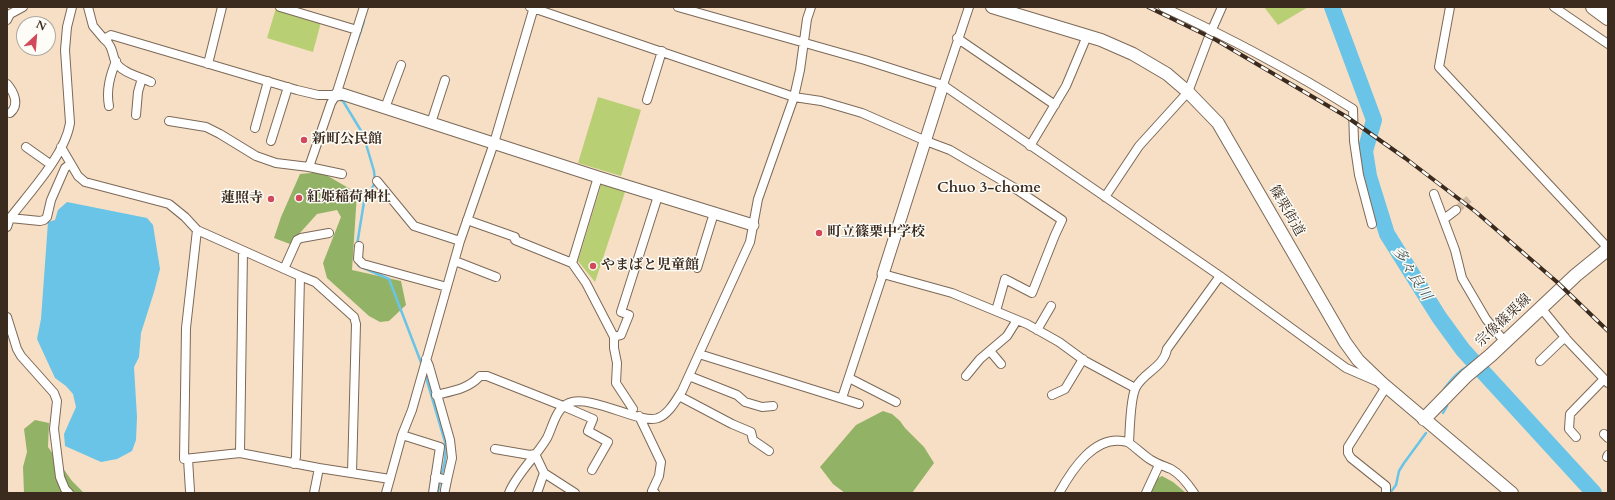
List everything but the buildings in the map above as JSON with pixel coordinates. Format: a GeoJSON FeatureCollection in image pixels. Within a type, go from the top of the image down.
{"type":"FeatureCollection","features":[{"type":"Feature","properties":{"kind":"highway"},"geometry":{"type":"LineString","coordinates":[[1593,7],[1608,18]]}},
{"type":"Feature","properties":{"kind":"main road","name":"篠栗街道"},"geometry":{"type":"LineString","coordinates":[[992,7],[1101,40],[1133,54],[1167,74],[1188,92],[1218,123],[1345,342],[1358,360],[1384,385],[1512,493]]}},
{"type":"Feature","properties":{"kind":"main road","name":"宗像篠栗線"},"geometry":{"type":"LineString","coordinates":[[1424,419],[1466,376],[1491,355],[1576,275],[1608,249]]}},
{"type":"Feature","properties":{"kind":"street"},"geometry":{"type":"LineString","coordinates":[[7,20],[10,14],[23,7]]}},
{"type":"Feature","properties":{"kind":"street"},"geometry":{"type":"LineString","coordinates":[[7,227],[10,218],[50,164],[68,134],[70,123],[65,50],[67,26],[72,7]]}},
{"type":"Feature","properties":{"kind":"street"},"geometry":{"type":"LineString","coordinates":[[88,7],[93,26],[114,51],[116,62],[108,89],[109,106]]}},
{"type":"Feature","properties":{"kind":"street"},"geometry":{"type":"LineString","coordinates":[[208,64],[222,7]]}},
{"type":"Feature","properties":{"kind":"street"},"geometry":{"type":"LineString","coordinates":[[280,7],[357,30]]}},
{"type":"Feature","properties":{"kind":"street"},"geometry":{"type":"LineString","coordinates":[[309,167],[331,103],[336,95],[364,7]]}},
{"type":"Feature","properties":{"kind":"street"},"geometry":{"type":"LineString","coordinates":[[386,493],[402,435],[412,410],[460,241],[494,143],[533,7],[794,97],[821,101],[862,113],[950,150],[967,159],[1062,220],[1032,293],[1006,279],[996,311]]}},
{"type":"Feature","properties":{"kind":"street"},"geometry":{"type":"LineString","coordinates":[[678,7],[804,42],[943,85],[1220,276],[1346,368],[1384,385],[1348,447],[1348,453],[1351,458],[1386,486],[1386,493]]}},
{"type":"Feature","properties":{"kind":"street"},"geometry":{"type":"LineString","coordinates":[[509,493],[546,438],[557,414],[563,406],[570,402],[578,400],[657,419],[671,407],[679,396],[750,242],[758,199],[794,97],[811,7]]}},
{"type":"Feature","properties":{"kind":"street"},"geometry":{"type":"LineString","coordinates":[[842,398],[926,141],[957,38],[969,7]]}},
{"type":"Feature","properties":{"kind":"street"},"geometry":{"type":"LineString","coordinates":[[1163,7],[1212,30],[1353,109],[1354,141],[1359,175],[1372,224]]}},
{"type":"Feature","properties":{"kind":"street"},"geometry":{"type":"LineString","coordinates":[[1105,198],[1139,146],[1188,92],[1222,7]]}},
{"type":"Feature","properties":{"kind":"street"},"geometry":{"type":"LineString","coordinates":[[1450,7],[1439,67],[1608,249]]}},
{"type":"Feature","properties":{"kind":"street"},"geometry":{"type":"LineString","coordinates":[[1554,7],[1608,44]]}},
{"type":"Feature","properties":{"kind":"street"},"geometry":{"type":"LineString","coordinates":[[104,39],[111,35],[318,95],[342,94],[754,226]]}},
{"type":"Feature","properties":{"kind":"street"},"geometry":{"type":"LineString","coordinates":[[1030,146],[1056,105],[1066,86],[1087,36]]}},
{"type":"Feature","properties":{"kind":"street"},"geometry":{"type":"LineString","coordinates":[[957,38],[1056,105]]}},
{"type":"Feature","properties":{"kind":"street"},"geometry":{"type":"LineString","coordinates":[[647,100],[662,51]]}},
{"type":"Feature","properties":{"kind":"street"},"geometry":{"type":"LineString","coordinates":[[116,62],[128,72],[150,82]]}},
{"type":"Feature","properties":{"kind":"street"},"geometry":{"type":"LineString","coordinates":[[386,108],[401,65]]}},
{"type":"Feature","properties":{"kind":"street"},"geometry":{"type":"LineString","coordinates":[[136,115],[138,92],[142,78]]}},
{"type":"Feature","properties":{"kind":"street"},"geometry":{"type":"LineString","coordinates":[[431,123],[445,80]]}},
{"type":"Feature","properties":{"kind":"street"},"geometry":{"type":"LineString","coordinates":[[255,128],[268,81]]}},
{"type":"Feature","properties":{"kind":"street"},"geometry":{"type":"LineString","coordinates":[[7,84],[13,91],[16,99],[14,110],[10,113]]}},
{"type":"Feature","properties":{"kind":"street"},"geometry":{"type":"LineString","coordinates":[[271,141],[288,87]]}},
{"type":"Feature","properties":{"kind":"street"},"geometry":{"type":"LineString","coordinates":[[169,121],[206,127],[256,156],[276,163],[309,167],[342,174]]}},
{"type":"Feature","properties":{"kind":"street"},"geometry":{"type":"LineString","coordinates":[[26,147],[50,164]]}},
{"type":"Feature","properties":{"kind":"street"},"geometry":{"type":"LineString","coordinates":[[61,147],[78,176],[86,182],[169,204],[185,217],[197,230],[315,282],[354,317],[356,324],[352,473]]}},
{"type":"Feature","properties":{"kind":"street"},"geometry":{"type":"LineString","coordinates":[[10,218],[40,222],[44,220],[47,217],[51,200],[65,168],[70,164]]}},
{"type":"Feature","properties":{"kind":"street"},"geometry":{"type":"LineString","coordinates":[[572,263],[598,177]]}},
{"type":"Feature","properties":{"kind":"street"},"geometry":{"type":"LineString","coordinates":[[377,181],[414,226],[460,241]]}},
{"type":"Feature","properties":{"kind":"street"},"geometry":{"type":"LineString","coordinates":[[1434,194],[1455,250],[1462,278],[1486,319],[1505,342]]}},
{"type":"Feature","properties":{"kind":"street"},"geometry":{"type":"LineString","coordinates":[[614,337],[621,335],[629,315],[621,312],[658,196]]}},
{"type":"Feature","properties":{"kind":"street"},"geometry":{"type":"LineString","coordinates":[[1444,219],[1456,210]]}},
{"type":"Feature","properties":{"kind":"street"},"geometry":{"type":"LineString","coordinates":[[697,268],[714,213]]}},
{"type":"Feature","properties":{"kind":"street"},"geometry":{"type":"LineString","coordinates":[[468,220],[515,237],[515,240],[572,263],[586,283],[614,337],[614,348],[617,363],[616,383],[633,409]]}},
{"type":"Feature","properties":{"kind":"street"},"geometry":{"type":"LineString","coordinates":[[197,230],[186,328],[184,459],[240,453],[294,464],[390,479]]}},
{"type":"Feature","properties":{"kind":"street"},"geometry":{"type":"LineString","coordinates":[[284,269],[297,240],[330,233]]}},
{"type":"Feature","properties":{"kind":"street"},"geometry":{"type":"LineString","coordinates":[[359,246],[358,259],[364,264],[447,287]]}},
{"type":"Feature","properties":{"kind":"street"},"geometry":{"type":"LineString","coordinates":[[240,453],[243,251]]}},
{"type":"Feature","properties":{"kind":"street"},"geometry":{"type":"LineString","coordinates":[[455,261],[496,277]]}},
{"type":"Feature","properties":{"kind":"street"},"geometry":{"type":"LineString","coordinates":[[883,274],[952,293],[1017,320],[1059,342],[1083,359],[1135,388]]}},
{"type":"Feature","properties":{"kind":"street"},"geometry":{"type":"LineString","coordinates":[[294,464],[296,457],[300,276]]}},
{"type":"Feature","properties":{"kind":"street"},"geometry":{"type":"LineString","coordinates":[[1129,442],[1135,388],[1144,376],[1155,368],[1165,357],[1167,349],[1220,276]]}},
{"type":"Feature","properties":{"kind":"street"},"geometry":{"type":"LineString","coordinates":[[1037,330],[1051,306]]}},
{"type":"Feature","properties":{"kind":"street"},"geometry":{"type":"LineString","coordinates":[[1541,308],[1565,337],[1606,381],[1570,414],[1569,429],[1576,437]]}},
{"type":"Feature","properties":{"kind":"street"},"geometry":{"type":"LineString","coordinates":[[7,317],[17,349],[21,356],[54,393],[57,401],[54,429],[60,477],[65,489],[69,493]]}},
{"type":"Feature","properties":{"kind":"street"},"geometry":{"type":"LineString","coordinates":[[966,376],[980,359],[1007,336],[1017,320]]}},
{"type":"Feature","properties":{"kind":"street"},"geometry":{"type":"LineString","coordinates":[[1540,361],[1565,337]]}},
{"type":"Feature","properties":{"kind":"street"},"geometry":{"type":"LineString","coordinates":[[990,351],[1001,364]]}},
{"type":"Feature","properties":{"kind":"street"},"geometry":{"type":"LineString","coordinates":[[699,354],[859,404]]}},
{"type":"Feature","properties":{"kind":"street"},"geometry":{"type":"LineString","coordinates":[[426,359],[450,440],[452,458],[445,490]]}},
{"type":"Feature","properties":{"kind":"street"},"geometry":{"type":"LineString","coordinates":[[1052,395],[1065,389],[1083,359]]}},
{"type":"Feature","properties":{"kind":"street"},"geometry":{"type":"LineString","coordinates":[[436,395],[466,387],[480,376],[488,376],[593,419],[588,432],[608,442],[592,470]]}},
{"type":"Feature","properties":{"kind":"street"},"geometry":{"type":"LineString","coordinates":[[689,376],[736,395],[745,402],[762,407],[773,406]]}},
{"type":"Feature","properties":{"kind":"street"},"geometry":{"type":"LineString","coordinates":[[849,378],[896,402]]}},
{"type":"Feature","properties":{"kind":"street"},"geometry":{"type":"LineString","coordinates":[[679,396],[732,424],[751,432],[753,440],[769,451]]}},
{"type":"Feature","properties":{"kind":"street"},"geometry":{"type":"LineString","coordinates":[[640,416],[661,462],[659,476],[652,491],[655,493]]}},
{"type":"Feature","properties":{"kind":"street"},"geometry":{"type":"LineString","coordinates":[[402,435],[440,447],[433,493]]}},
{"type":"Feature","properties":{"kind":"street"},"geometry":{"type":"LineString","coordinates":[[1059,493],[1076,465],[1099,445],[1110,441],[1129,442],[1143,455],[1159,465],[1172,470],[1188,484],[1194,493]]}},
{"type":"Feature","properties":{"kind":"street"},"geometry":{"type":"LineString","coordinates":[[495,449],[530,455],[535,454]]}},
{"type":"Feature","properties":{"kind":"street"},"geometry":{"type":"LineString","coordinates":[[535,454],[544,473],[575,493]]}},
{"type":"Feature","properties":{"kind":"street"},"geometry":{"type":"LineString","coordinates":[[188,459],[190,491]]}},
{"type":"Feature","properties":{"kind":"street"},"geometry":{"type":"LineString","coordinates":[[1146,493],[1159,465]]}},
{"type":"Feature","properties":{"kind":"street"},"geometry":{"type":"LineString","coordinates":[[314,493],[320,468]]}},
{"type":"Feature","properties":{"kind":"street"},"geometry":{"type":"LineString","coordinates":[[537,493],[544,473]]}},
{"type":"Feature","properties":{"kind":"street"},"geometry":{"type":"LineString","coordinates":[[435,477],[447,480]]}},
{"type":"Feature","properties":{"kind":"green space"},"geometry":{"type":"Polygon","coordinates":[[[1264,7],[1308,7],[1278,25],[1264,7]]]}},
{"type":"Feature","properties":{"kind":"green space"},"geometry":{"type":"Polygon","coordinates":[[[276,8],[321,22],[313,52],[267,38],[276,8]]]}},
{"type":"Feature","properties":{"kind":"green space"},"geometry":{"type":"Polygon","coordinates":[[[598,97],[641,110],[621,176],[578,163],[598,97]]]}},
{"type":"Feature","properties":{"kind":"green space"},"geometry":{"type":"Polygon","coordinates":[[[321,172],[357,193],[352,270],[401,281],[406,305],[389,321],[380,322],[369,316],[327,278],[323,263],[341,217],[337,210],[317,214],[290,244],[274,238],[281,217],[300,174],[321,172]]]}},
{"type":"Feature","properties":{"kind":"green space"},"geometry":{"type":"Polygon","coordinates":[[[602,182],[626,189],[595,282],[578,261],[602,182]]]}},
{"type":"Feature","properties":{"kind":"green space"},"geometry":{"type":"Polygon","coordinates":[[[883,411],[892,414],[900,421],[924,447],[934,463],[912,493],[845,493],[833,484],[820,467],[856,425],[883,411]]]}},
{"type":"Feature","properties":{"kind":"green space"},"geometry":{"type":"Polygon","coordinates":[[[35,420],[49,423],[48,447],[72,481],[84,493],[24,493],[23,467],[27,452],[24,429],[35,420]]]}},
{"type":"Feature","properties":{"kind":"green space"},"geometry":{"type":"Polygon","coordinates":[[[1162,476],[1173,482],[1186,493],[1147,493],[1156,479],[1162,476]]]}},
{"type":"Feature","properties":{"kind":"water"},"geometry":{"type":"Polygon","coordinates":[[[67,202],[147,218],[153,225],[160,269],[141,333],[139,357],[134,367],[137,417],[136,440],[132,451],[117,459],[101,462],[65,446],[64,434],[76,407],[73,394],[66,386],[55,378],[37,339],[41,319],[48,222],[55,220],[58,210],[67,202]]]}},
{"type":"Feature","properties":{"kind":"waterway","name":"多々良川"},"geometry":{"type":"LineString","coordinates":[[1332,7],[1374,120],[1365,151],[1369,176],[1387,234],[1439,317],[1463,350],[1594,493]]}},
{"type":"Feature","properties":{"kind":"waterway"},"geometry":{"type":"LineString","coordinates":[[356,45],[364,21]]}},
{"type":"Feature","properties":{"kind":"waterway"},"geometry":{"type":"LineString","coordinates":[[338,99],[343,101],[363,134],[374,171],[375,183],[364,202],[357,245]]}},
{"type":"Feature","properties":{"kind":"waterway"},"geometry":{"type":"LineString","coordinates":[[356,261],[359,266],[389,279],[422,365]]}},
{"type":"Feature","properties":{"kind":"waterway"},"geometry":{"type":"LineString","coordinates":[[1445,392],[1444,389],[1452,379],[1461,370],[1468,366]]}},
{"type":"Feature","properties":{"kind":"waterway"},"geometry":{"type":"LineString","coordinates":[[425,374],[446,449],[445,462],[438,493]]}},
{"type":"Feature","properties":{"kind":"waterway"},"geometry":{"type":"LineString","coordinates":[[1443,413],[1447,406],[1446,403]]}},
{"type":"Feature","properties":{"kind":"waterway"},"geometry":{"type":"LineString","coordinates":[[1390,493],[1396,485],[1399,471],[1426,433]]}},
{"type":"Feature","properties":{"kind":"tunnel"},"geometry":{"type":"LineString","coordinates":[[1456,210],[1469,199]]}},
{"type":"Feature","properties":{"kind":"railway"},"geometry":{"type":"LineString","coordinates":[[1148,7],[1216,40],[1347,117],[1405,158],[1476,212],[1557,282],[1608,331]]}},
{"type":"Feature","properties":{"kind":"place","name":"新町公民館"},"geometry":{"type":"Point","coordinates":[304,140]}},
{"type":"Feature","properties":{"kind":"place","name":"紅姫稲荷神社"},"geometry":{"type":"Point","coordinates":[299,198]}},
{"type":"Feature","properties":{"kind":"place","name":"蓮照寺"},"geometry":{"type":"Point","coordinates":[271,199]}},
{"type":"Feature","properties":{"kind":"place","name":"町立篠栗中学校"},"geometry":{"type":"Point","coordinates":[819,233]}},
{"type":"Feature","properties":{"kind":"place","name":"やまばと児童館"},"geometry":{"type":"Point","coordinates":[593,266]}},
{"type":"Feature","properties":{"kind":"district","name":"Chuo 3-chome"},"geometry":{"type":"Point","coordinates":[989,189]}}]}
